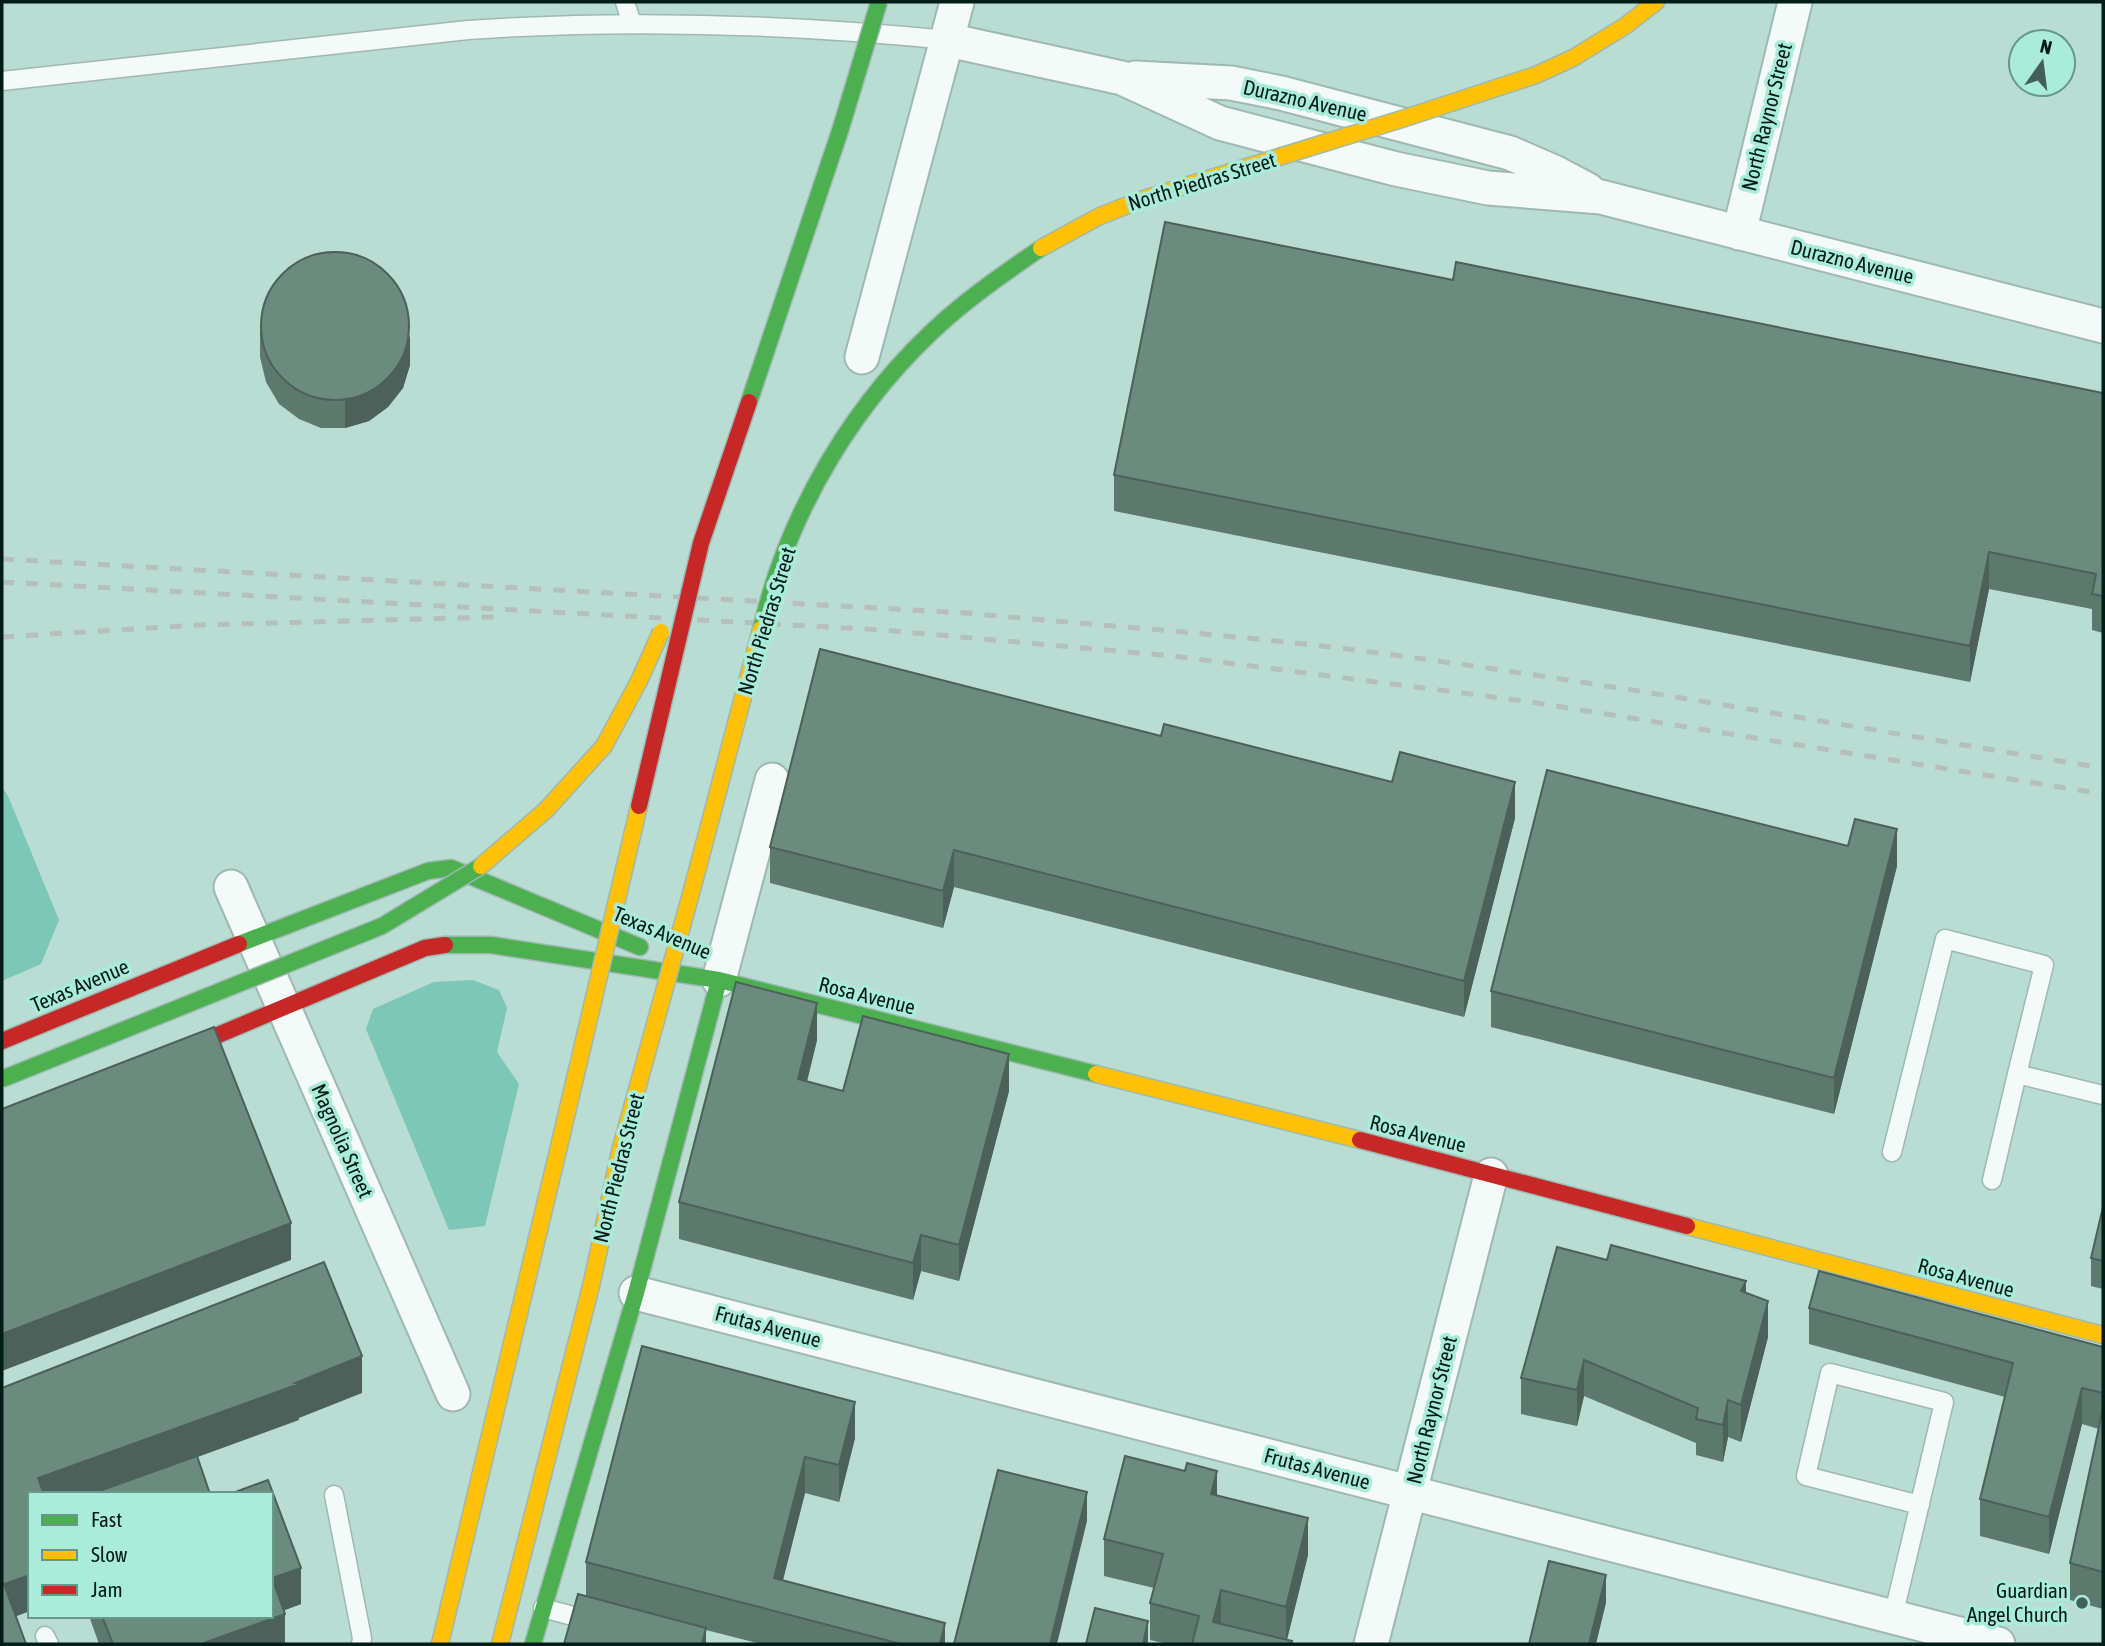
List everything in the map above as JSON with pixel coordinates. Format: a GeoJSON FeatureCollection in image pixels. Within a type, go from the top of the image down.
{"type":"FeatureCollection","features":[{"type":"Feature","properties":{"kind":"main road"},"geometry":{"type":"LineString","coordinates":[[440,1644],[701,543],[840,131],[879,2]]}},
{"type":"Feature","properties":{"kind":"main road","name":"North Piedras Street"},"geometry":{"type":"LineString","coordinates":[[500,1644],[592,1282],[620,1152],[776,573],[805,505],[847,432],[913,350],[965,301],[1023,259],[1097,217],[1166,189],[1270,161],[1536,75],[1573,58],[1625,26],[1656,2]]}},
{"type":"Feature","properties":{"kind":"main road"},"geometry":{"type":"LineString","coordinates":[[2,1079],[382,926],[481,866],[546,810],[604,746],[639,681],[701,543]]}},
{"type":"Feature","properties":{"kind":"main road","name":"Texas Avenue"},"geometry":{"type":"LineString","coordinates":[[2,1041],[169,971],[428,870],[450,868],[719,980]]}},
{"type":"Feature","properties":{"kind":"main road","name":"Texas Avenue"},"geometry":{"type":"LineString","coordinates":[[155,1062],[425,948],[442,945],[491,945],[719,980]]}},
{"type":"Feature","properties":{"kind":"main road"},"geometry":{"type":"LineString","coordinates":[[533,1644],[636,1293],[719,980]]}},
{"type":"Feature","properties":{"kind":"main road","name":"Rosa Avenue"},"geometry":{"type":"LineString","coordinates":[[719,980],[1491,1175],[2103,1335]]}},
{"type":"Feature","properties":{"kind":"street"},"geometry":{"type":"LineString","coordinates":[[862,357],[957,2]]}},
{"type":"Feature","properties":{"kind":"street","name":"North Raynor Street"},"geometry":{"type":"LineString","coordinates":[[1739,233],[1795,2]]}},
{"type":"Feature","properties":{"kind":"street","name":"Durazno Avenue"},"geometry":{"type":"LineString","coordinates":[[948,40],[1122,78],[1220,123],[1396,169],[1488,188],[1601,197],[2103,326]]}},
{"type":"Feature","properties":{"kind":"street","name":"Durazno Avenue"},"geometry":{"type":"LineString","coordinates":[[1122,78],[1151,77],[1231,83],[1280,93],[1510,153],[1601,197]]}},
{"type":"Feature","properties":{"kind":"street"},"geometry":{"type":"LineString","coordinates":[[719,980],[772,780]]}},
{"type":"Feature","properties":{"kind":"street","name":"Magnolia Street"},"geometry":{"type":"LineString","coordinates":[[231,887],[453,1394]]}},
{"type":"Feature","properties":{"kind":"street","name":"North Raynor Street"},"geometry":{"type":"LineString","coordinates":[[1371,1644],[1491,1175]]}},
{"type":"Feature","properties":{"kind":"street","name":"Frutas Avenue"},"geometry":{"type":"LineString","coordinates":[[636,1293],[1998,1644]]}},
{"type":"Feature","properties":{"kind":"lane"},"geometry":{"type":"LineString","coordinates":[[625,2],[632,24]]}},
{"type":"Feature","properties":{"kind":"lane"},"geometry":{"type":"LineString","coordinates":[[2,82],[468,30],[543,25],[632,24],[833,29],[948,40]]}},
{"type":"Feature","properties":{"kind":"lane"},"geometry":{"type":"LineString","coordinates":[[1892,1152],[1945,939],[2044,965],[1993,1180]]}},
{"type":"Feature","properties":{"kind":"lane"},"geometry":{"type":"LineString","coordinates":[[2017,1074],[2103,1095]]}},
{"type":"Feature","properties":{"kind":"lane"},"geometry":{"type":"LineString","coordinates":[[1893,1617],[1920,1505],[1944,1402],[1830,1373],[1806,1476],[1920,1505]]}},
{"type":"Feature","properties":{"kind":"lane"},"geometry":{"type":"LineString","coordinates":[[334,1495],[361,1644]]}},
{"type":"Feature","properties":{"kind":"lane"},"geometry":{"type":"LineString","coordinates":[[543,1608],[617,1627]]}},
{"type":"Feature","properties":{"kind":"shaded area"},"geometry":{"type":"Polygon","coordinates":[[[2,787],[59,920],[41,964],[2,981],[2,787]]]}},
{"type":"Feature","properties":{"kind":"shaded area"},"geometry":{"type":"Polygon","coordinates":[[[473,980],[499,990],[507,1008],[497,1052],[519,1084],[485,1226],[449,1230],[366,1029],[373,1009],[434,982],[473,980]]]}},
{"type":"Feature","properties":{"kind":"building"},"geometry":{"type":"Polygon","coordinates":[[[1165,222],[1453,280],[1456,262],[2103,393],[2103,596],[2092,594],[2096,574],[1989,552],[1970,646],[1114,475],[1165,222]]]}},
{"type":"Feature","properties":{"kind":"building"},"geometry":{"type":"Polygon","coordinates":[[[335,252],[363,257],[388,273],[404,298],[409,326],[404,354],[388,379],[363,395],[335,400],[307,395],[282,379],[266,354],[261,326],[266,298],[282,273],[307,257],[335,252]]]}},
{"type":"Feature","properties":{"kind":"building"},"geometry":{"type":"Polygon","coordinates":[[[820,649],[1161,736],[1164,724],[1392,782],[1400,752],[1515,782],[1464,981],[954,850],[943,891],[770,847],[820,649]]]}},
{"type":"Feature","properties":{"kind":"building"},"geometry":{"type":"Polygon","coordinates":[[[1547,770],[1848,846],[1855,819],[1897,829],[1834,1078],[1491,991],[1547,770]]]}},
{"type":"Feature","properties":{"kind":"building"},"geometry":{"type":"Polygon","coordinates":[[[736,982],[817,1003],[798,1079],[843,1091],[863,1016],[1009,1054],[959,1245],[921,1235],[913,1263],[679,1202],[736,982]]]}},
{"type":"Feature","properties":{"kind":"building"},"geometry":{"type":"Polygon","coordinates":[[[214,1027],[291,1223],[2,1334],[2,1109],[214,1027]]]}},
{"type":"Feature","properties":{"kind":"building"},"geometry":{"type":"Polygon","coordinates":[[[2103,1207],[2103,1261],[2091,1258],[2103,1207]]]}},
{"type":"Feature","properties":{"kind":"building"},"geometry":{"type":"Polygon","coordinates":[[[1611,1245],[1746,1281],[1741,1291],[1768,1301],[1741,1405],[1728,1400],[1723,1425],[1696,1419],[1698,1408],[1584,1360],[1577,1390],[1521,1378],[1557,1247],[1607,1260],[1611,1245]]]}},
{"type":"Feature","properties":{"kind":"building"},"geometry":{"type":"Polygon","coordinates":[[[324,1262],[362,1356],[295,1383],[299,1384],[38,1478],[43,1492],[28,1492],[28,1576],[4,1584],[26,1644],[2,1644],[2,1388],[324,1262]]]}},
{"type":"Feature","properties":{"kind":"building"},"geometry":{"type":"Polygon","coordinates":[[[1819,1271],[2103,1347],[2103,1393],[2082,1388],[2049,1517],[1980,1499],[2013,1363],[1809,1308],[1819,1271]]]}},
{"type":"Feature","properties":{"kind":"building"},"geometry":{"type":"Polygon","coordinates":[[[642,1346],[855,1402],[839,1465],[805,1457],[774,1578],[945,1623],[940,1644],[901,1644],[586,1562],[642,1346]]]}},
{"type":"Feature","properties":{"kind":"building"},"geometry":{"type":"Polygon","coordinates":[[[2103,1408],[2103,1572],[2070,1563],[2103,1408]]]}},
{"type":"Feature","properties":{"kind":"building"},"geometry":{"type":"Polygon","coordinates":[[[197,1456],[209,1492],[97,1492],[197,1456]]]}},
{"type":"Feature","properties":{"kind":"building"},"geometry":{"type":"Polygon","coordinates":[[[1125,1456],[1185,1471],[1187,1463],[1217,1471],[1211,1494],[1308,1518],[1286,1607],[1221,1590],[1213,1622],[1292,1641],[1291,1644],[1192,1644],[1199,1616],[1150,1603],[1163,1554],[1104,1539],[1125,1456]]]}},
{"type":"Feature","properties":{"kind":"building"},"geometry":{"type":"Polygon","coordinates":[[[998,1470],[1087,1492],[1050,1644],[954,1644],[998,1470]]]}},
{"type":"Feature","properties":{"kind":"building"},"geometry":{"type":"Polygon","coordinates":[[[268,1480],[272,1492],[235,1492],[268,1480]]]}},
{"type":"Feature","properties":{"kind":"building"},"geometry":{"type":"Polygon","coordinates":[[[273,1493],[301,1568],[273,1578],[273,1493]]]}},
{"type":"Feature","properties":{"kind":"building"},"geometry":{"type":"Polygon","coordinates":[[[1549,1561],[1606,1575],[1589,1644],[1529,1644],[1549,1561]]]}},
{"type":"Feature","properties":{"kind":"building"},"geometry":{"type":"Polygon","coordinates":[[[273,1581],[285,1614],[201,1644],[113,1644],[103,1618],[273,1618],[273,1581]]]}},
{"type":"Feature","properties":{"kind":"building"},"geometry":{"type":"Polygon","coordinates":[[[578,1594],[706,1628],[702,1644],[564,1644],[578,1594]]]}},
{"type":"Feature","properties":{"kind":"building"},"geometry":{"type":"Polygon","coordinates":[[[1095,1608],[1148,1621],[1143,1644],[1086,1644],[1095,1608]]]}},
{"type":"Feature","properties":{"kind":"railway"},"geometry":{"type":"LineString","coordinates":[[2,559],[966,613],[1276,641],[1561,679],[2103,768]]}},
{"type":"Feature","properties":{"kind":"railway"},"geometry":{"type":"LineString","coordinates":[[2,582],[883,630],[1173,656],[1525,701],[2103,794]]}},
{"type":"Feature","properties":{"kind":"railway"},"geometry":{"type":"LineString","coordinates":[[2,637],[199,625],[494,617]]}},
{"type":"Feature","properties":{"kind":"traffic: fast"},"geometry":{"type":"LineString","coordinates":[[749,402],[840,131],[879,2]]}},
{"type":"Feature","properties":{"kind":"traffic: fast"},"geometry":{"type":"LineString","coordinates":[[761,629],[789,542],[830,459],[855,420],[914,349],[947,318],[981,290],[1041,248]]}},
{"type":"Feature","properties":{"kind":"traffic: fast"},"geometry":{"type":"LineString","coordinates":[[2,1079],[382,926],[481,866]]}},
{"type":"Feature","properties":{"kind":"traffic: fast"},"geometry":{"type":"LineString","coordinates":[[239,944],[428,871],[451,868],[640,947]]}},
{"type":"Feature","properties":{"kind":"traffic: fast"},"geometry":{"type":"LineString","coordinates":[[445,945],[491,945],[719,980],[1096,1074]]}},
{"type":"Feature","properties":{"kind":"traffic: fast"},"geometry":{"type":"LineString","coordinates":[[533,1644],[636,1293],[719,980]]}},
{"type":"Feature","properties":{"kind":"traffic: slow"},"geometry":{"type":"LineString","coordinates":[[1573,58],[1625,26],[1656,2]]}},
{"type":"Feature","properties":{"kind":"traffic: slow"},"geometry":{"type":"LineString","coordinates":[[1041,248],[1098,217],[1140,200],[1402,119],[1536,75],[1573,58]]}},
{"type":"Feature","properties":{"kind":"traffic: slow"},"geometry":{"type":"LineString","coordinates":[[620,1151],[761,629]]}},
{"type":"Feature","properties":{"kind":"traffic: slow"},"geometry":{"type":"LineString","coordinates":[[481,866],[546,810],[604,746],[639,681],[661,632]]}},
{"type":"Feature","properties":{"kind":"traffic: slow"},"geometry":{"type":"LineString","coordinates":[[561,1138],[639,806]]}},
{"type":"Feature","properties":{"kind":"traffic: slow"},"geometry":{"type":"LineString","coordinates":[[1096,1074],[1360,1140]]}},
{"type":"Feature","properties":{"kind":"traffic: slow"},"geometry":{"type":"LineString","coordinates":[[440,1644],[561,1138]]}},
{"type":"Feature","properties":{"kind":"traffic: slow"},"geometry":{"type":"LineString","coordinates":[[500,1644],[592,1282],[620,1151]]}},
{"type":"Feature","properties":{"kind":"traffic: slow"},"geometry":{"type":"LineString","coordinates":[[1687,1226],[2103,1335]]}},
{"type":"Feature","properties":{"kind":"traffic: jam"},"geometry":{"type":"LineString","coordinates":[[639,806],[701,543],[749,402]]}},
{"type":"Feature","properties":{"kind":"traffic: jam"},"geometry":{"type":"LineString","coordinates":[[2,1041],[239,944]]}},
{"type":"Feature","properties":{"kind":"traffic: jam"},"geometry":{"type":"LineString","coordinates":[[168,1056],[425,948],[445,945]]}},
{"type":"Feature","properties":{"kind":"traffic: jam"},"geometry":{"type":"LineString","coordinates":[[1360,1140],[1687,1226]]}},
{"type":"Feature","properties":{"kind":"place","name":"Guardian Angel Church"},"geometry":{"type":"Point","coordinates":[2082,1603]}}]}
